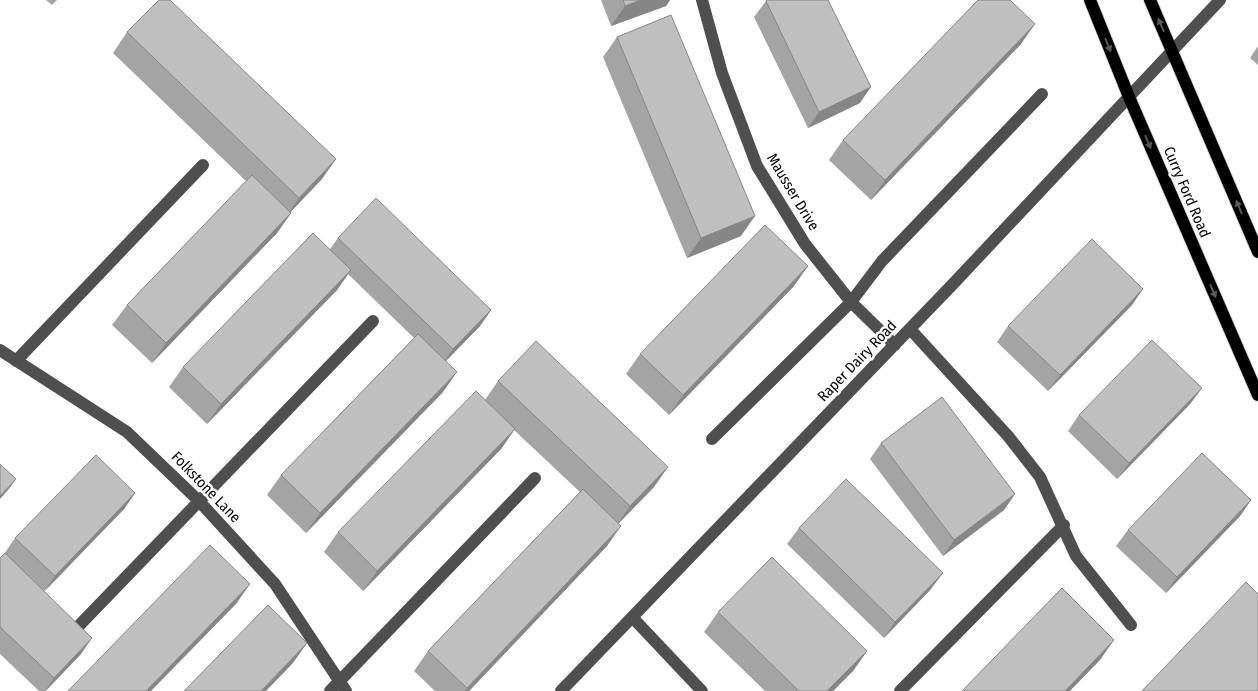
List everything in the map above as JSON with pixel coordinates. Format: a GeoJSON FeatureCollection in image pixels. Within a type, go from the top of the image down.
{"type":"FeatureCollection","features":[{"type":"Feature","properties":{"kind":"main road","name":"Curry Ford Road"},"geometry":{"type":"LineString","coordinates":[[1090,0],[1129,97],[1258,395]]}},
{"type":"Feature","properties":{"kind":"main road"},"geometry":{"type":"LineString","coordinates":[[1150,0],[1258,252]]}},
{"type":"Feature","properties":{"kind":"main road"},"geometry":{"type":"LineString","coordinates":[[1221,310],[1258,375]]}},
{"type":"Feature","properties":{"kind":"street","name":"Mausser Drive"},"geometry":{"type":"LineString","coordinates":[[702,0],[722,73],[757,166],[805,244],[851,302],[895,345]]}},
{"type":"Feature","properties":{"kind":"street","name":"Raper Dairy Road"},"geometry":{"type":"LineString","coordinates":[[561,691],[895,345],[1220,0]]}},
{"type":"Feature","properties":{"kind":"street"},"geometry":{"type":"LineString","coordinates":[[712,439],[851,302],[882,261],[1042,94]]}},
{"type":"Feature","properties":{"kind":"street"},"geometry":{"type":"LineString","coordinates":[[16,361],[203,165]]}},
{"type":"Feature","properties":{"kind":"street"},"geometry":{"type":"LineString","coordinates":[[68,637],[373,321]]}},
{"type":"Feature","properties":{"kind":"street"},"geometry":{"type":"LineString","coordinates":[[910,329],[1008,436],[1040,477],[1064,525],[1076,556],[1131,625]]}},
{"type":"Feature","properties":{"kind":"street","name":"Folkstone Lane"},"geometry":{"type":"LineString","coordinates":[[0,350],[127,432],[199,501],[275,584],[338,688]]}},
{"type":"Feature","properties":{"kind":"street"},"geometry":{"type":"LineString","coordinates":[[338,688],[535,478]]}},
{"type":"Feature","properties":{"kind":"street"},"geometry":{"type":"LineString","coordinates":[[900,691],[1064,525]]}},
{"type":"Feature","properties":{"kind":"street"},"geometry":{"type":"LineString","coordinates":[[632,617],[702,691]]}},
{"type":"Feature","properties":{"kind":"building"},"geometry":{"type":"Polygon","coordinates":[[[159,0],[170,0],[336,159],[299,198],[127,32],[159,0]]]}},
{"type":"Feature","properties":{"kind":"building"},"geometry":{"type":"Polygon","coordinates":[[[623,0],[641,0],[625,6],[623,0]]]}},
{"type":"Feature","properties":{"kind":"building"},"geometry":{"type":"Polygon","coordinates":[[[767,0],[828,0],[871,87],[819,112],[767,0]]]}},
{"type":"Feature","properties":{"kind":"building"},"geometry":{"type":"Polygon","coordinates":[[[978,0],[1010,0],[1035,24],[885,180],[843,140],[978,0]]]}},
{"type":"Feature","properties":{"kind":"building"},"geometry":{"type":"Polygon","coordinates":[[[671,15],[755,216],[701,238],[617,37],[671,15]]]}},
{"type":"Feature","properties":{"kind":"building"},"geometry":{"type":"Polygon","coordinates":[[[252,175],[291,213],[166,343],[127,305],[252,175]]]}},
{"type":"Feature","properties":{"kind":"building"},"geometry":{"type":"Polygon","coordinates":[[[376,198],[491,310],[453,349],[338,238],[376,198]]]}},
{"type":"Feature","properties":{"kind":"building"},"geometry":{"type":"Polygon","coordinates":[[[765,225],[808,266],[683,395],[640,354],[765,225]]]}},
{"type":"Feature","properties":{"kind":"building"},"geometry":{"type":"Polygon","coordinates":[[[313,233],[351,270],[221,404],[183,367],[313,233]]]}},
{"type":"Feature","properties":{"kind":"building"},"geometry":{"type":"Polygon","coordinates":[[[1092,239],[1143,289],[1060,375],[1008,326],[1092,239]]]}},
{"type":"Feature","properties":{"kind":"building"},"geometry":{"type":"Polygon","coordinates":[[[418,334],[457,372],[320,513],[281,475],[418,334]]]}},
{"type":"Feature","properties":{"kind":"building"},"geometry":{"type":"Polygon","coordinates":[[[1152,340],[1202,388],[1129,463],[1079,415],[1152,340]]]}},
{"type":"Feature","properties":{"kind":"building"},"geometry":{"type":"Polygon","coordinates":[[[536,341],[668,467],[630,506],[498,381],[536,341]]]}},
{"type":"Feature","properties":{"kind":"building"},"geometry":{"type":"Polygon","coordinates":[[[476,391],[515,429],[377,571],[338,532],[476,391]]]}},
{"type":"Feature","properties":{"kind":"building"},"geometry":{"type":"Polygon","coordinates":[[[942,397],[1015,494],[954,540],[881,443],[942,397]]]}},
{"type":"Feature","properties":{"kind":"building"},"geometry":{"type":"Polygon","coordinates":[[[1202,453],[1251,500],[1177,577],[1128,530],[1202,453]]]}},
{"type":"Feature","properties":{"kind":"building"},"geometry":{"type":"Polygon","coordinates":[[[96,455],[135,493],[55,576],[15,538],[96,455]]]}},
{"type":"Feature","properties":{"kind":"building"},"geometry":{"type":"Polygon","coordinates":[[[0,464],[16,479],[0,496],[0,464]]]}},
{"type":"Feature","properties":{"kind":"building"},"geometry":{"type":"Polygon","coordinates":[[[846,479],[943,573],[895,622],[799,528],[846,479]]]}},
{"type":"Feature","properties":{"kind":"building"},"geometry":{"type":"Polygon","coordinates":[[[583,489],[621,526],[467,688],[428,651],[583,489]]]}},
{"type":"Feature","properties":{"kind":"building"},"geometry":{"type":"Polygon","coordinates":[[[210,545],[250,584],[146,691],[68,691],[210,545]]]}},
{"type":"Feature","properties":{"kind":"building"},"geometry":{"type":"Polygon","coordinates":[[[5,553],[92,638],[54,678],[0,627],[0,558],[5,553]]]}},
{"type":"Feature","properties":{"kind":"building"},"geometry":{"type":"Polygon","coordinates":[[[772,557],[867,651],[827,691],[799,691],[718,612],[772,557]]]}},
{"type":"Feature","properties":{"kind":"building"},"geometry":{"type":"Polygon","coordinates":[[[1246,582],[1258,594],[1258,691],[1142,691],[1246,582]]]}},
{"type":"Feature","properties":{"kind":"building"},"geometry":{"type":"Polygon","coordinates":[[[1062,588],[1114,640],[1065,691],[962,691],[1062,588]]]}},
{"type":"Feature","properties":{"kind":"building"},"geometry":{"type":"Polygon","coordinates":[[[268,605],[307,643],[261,691],[184,691],[268,605]]]}}]}
